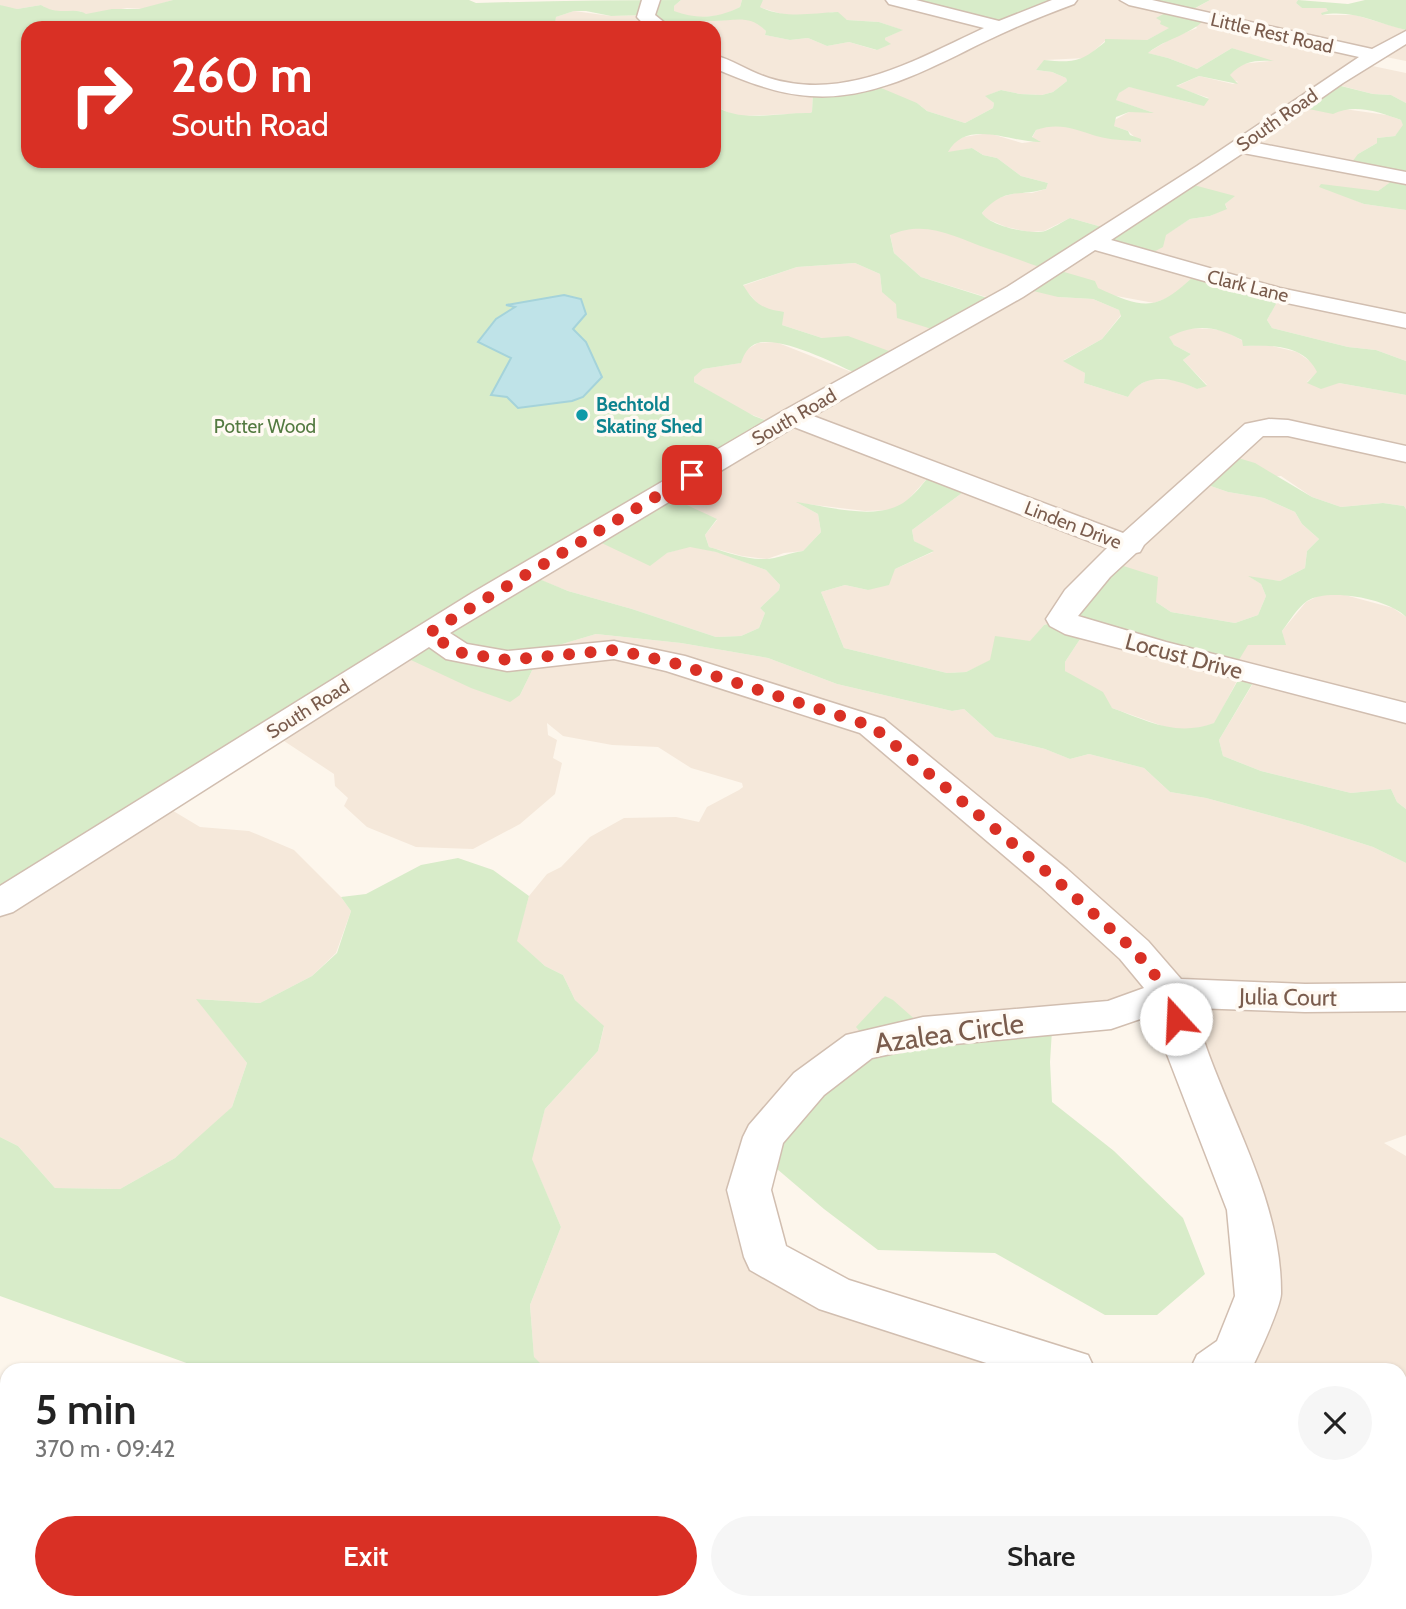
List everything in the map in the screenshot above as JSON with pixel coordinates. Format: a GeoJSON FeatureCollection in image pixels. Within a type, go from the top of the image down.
{"type":"FeatureCollection","features":[{"type":"Feature","properties":{"kind":"street"},"geometry":{"type":"LineString","coordinates":[[651,0],[647,6],[646,17],[652,21]]}},
{"type":"Feature","properties":{"kind":"street"},"geometry":{"type":"LineString","coordinates":[[895,0],[1002,27]]}},
{"type":"Feature","properties":{"kind":"street"},"geometry":{"type":"LineString","coordinates":[[721,65],[748,79],[766,84],[813,90],[855,89],[891,79],[1002,27],[1068,0]]}},
{"type":"Feature","properties":{"kind":"street","name":"Little Rest Road"},"geometry":{"type":"LineString","coordinates":[[1129,0],[1374,55]]}},
{"type":"Feature","properties":{"kind":"street","name":"South Road"},"geometry":{"type":"LineString","coordinates":[[8,887],[792,416],[1004,299],[1406,36]]}},
{"type":"Feature","properties":{"kind":"street"},"geometry":{"type":"LineString","coordinates":[[1240,146],[1406,178]]}},
{"type":"Feature","properties":{"kind":"street","name":"Clark Lane"},"geometry":{"type":"LineString","coordinates":[[1092,242],[1276,294],[1406,321]]}},
{"type":"Feature","properties":{"kind":"street","name":"Linden Drive"},"geometry":{"type":"LineString","coordinates":[[792,416],[1130,546],[1255,430],[1269,427],[1288,428],[1406,454]]}},
{"type":"Feature","properties":{"kind":"street","name":"Locust Drive"},"geometry":{"type":"LineString","coordinates":[[1130,546],[1092,579],[1076,596],[1061,619],[1076,627],[1155,649],[1406,713]]}},
{"type":"Feature","properties":{"kind":"street"},"geometry":{"type":"LineString","coordinates":[[429,633],[457,652],[507,660],[614,650],[650,657],[872,726],[1054,878],[1134,950],[1170,993],[1183,1044],[1249,1210],[1258,1296],[1235,1354],[1223,1363]]}},
{"type":"Feature","properties":{"kind":"street","name":"Julia Court"},"geometry":{"type":"LineString","coordinates":[[1170,993],[1406,998]]}},
{"type":"Feature","properties":{"kind":"street","name":"Azalea Circle"},"geometry":{"type":"LineString","coordinates":[[1049,1363],[835,1294],[766,1257],[749,1190],[764,1137],[808,1084],[860,1046],[923,1032],[1111,1015],[1170,993]]}},
{"type":"Feature","properties":{"kind":"shaded area"},"geometry":{"type":"Polygon","coordinates":[[[0,0],[173,0],[144,9],[127,8],[86,15],[80,11],[51,12],[41,5],[6,8],[0,5],[0,0]]]}},
{"type":"Feature","properties":{"kind":"shaded area"},"geometry":{"type":"Polygon","coordinates":[[[681,0],[742,0],[740,7],[724,15],[693,18],[717,21],[678,21],[692,19],[674,12],[674,6],[681,0]]]}},
{"type":"Feature","properties":{"kind":"shaded area"},"geometry":{"type":"Polygon","coordinates":[[[763,0],[1130,0],[1168,9],[1161,21],[1170,28],[1147,40],[1106,40],[1086,58],[1045,60],[1036,70],[1052,72],[1067,81],[1053,92],[1042,95],[1001,90],[986,96],[994,103],[993,108],[965,123],[927,111],[917,103],[813,92],[810,113],[733,115],[721,109],[721,21],[717,21],[743,18],[757,22],[766,31],[765,35],[790,40],[808,38],[827,46],[849,42],[876,50],[890,44],[885,38],[902,30],[879,22],[847,20],[833,12],[820,15],[785,15],[759,7],[763,0]]]}},
{"type":"Feature","properties":{"kind":"shaded area"},"geometry":{"type":"Polygon","coordinates":[[[1210,0],[1298,0],[1296,3],[1302,8],[1326,8],[1328,11],[1322,15],[1355,15],[1406,30],[1406,61],[1376,55],[1363,64],[1406,73],[1406,103],[1391,95],[1373,94],[1330,83],[1344,109],[1387,115],[1401,120],[1404,125],[1395,136],[1377,138],[1377,143],[1358,154],[1400,176],[1378,191],[1351,189],[1350,198],[1364,204],[1406,210],[1406,361],[1376,350],[1348,347],[1272,328],[1267,320],[1280,296],[1197,273],[1173,296],[1154,303],[1111,295],[1054,269],[1092,241],[1165,235],[1190,219],[1210,216],[1227,208],[1225,204],[1234,196],[1109,229],[1070,218],[1044,231],[1029,232],[1006,227],[985,218],[982,213],[994,199],[1046,189],[1048,183],[1021,176],[997,158],[983,155],[972,148],[947,153],[953,142],[964,137],[988,133],[1022,143],[1039,141],[1032,138],[1036,130],[1046,126],[1063,126],[1097,136],[1140,142],[1128,131],[1114,126],[1113,121],[1129,112],[1151,112],[1115,100],[1118,93],[1129,87],[1191,103],[1209,98],[1175,87],[1199,76],[1233,84],[1238,82],[1230,79],[1229,75],[1240,64],[1270,61],[1232,48],[1197,69],[1147,53],[1174,37],[1197,28],[1187,13],[1210,0]]]}},
{"type":"Feature","properties":{"kind":"shaded area"},"geometry":{"type":"Polygon","coordinates":[[[574,11],[611,16],[645,15],[653,21],[554,21],[556,17],[574,11]]]}},
{"type":"Feature","properties":{"kind":"shaded area"},"geometry":{"type":"Polygon","coordinates":[[[930,227],[1046,269],[1058,297],[1093,299],[1119,310],[1121,315],[1102,339],[1064,360],[1085,373],[1084,383],[1128,397],[1133,388],[1150,379],[1178,380],[1197,389],[1207,385],[1183,360],[1191,354],[1174,345],[1168,337],[1185,328],[1212,329],[1225,331],[1243,341],[1243,346],[1268,345],[1297,352],[1314,364],[1318,372],[1307,382],[1339,383],[1406,395],[1406,509],[1404,506],[1383,503],[1341,507],[1312,497],[1281,476],[1202,483],[1228,492],[1264,498],[1295,512],[1302,524],[1319,539],[1307,551],[1305,568],[1280,581],[1250,577],[1261,584],[1266,596],[1258,615],[1235,623],[1171,612],[1156,602],[1062,620],[1044,625],[1030,642],[966,672],[947,673],[844,648],[821,592],[845,585],[868,590],[895,569],[933,552],[914,541],[912,530],[970,487],[933,472],[906,502],[892,510],[865,511],[798,503],[818,514],[821,532],[803,551],[784,553],[767,559],[742,556],[709,547],[705,535],[717,520],[660,493],[775,424],[745,412],[694,382],[693,377],[703,369],[740,363],[746,350],[758,343],[776,342],[859,375],[833,338],[822,338],[782,325],[742,286],[797,267],[855,263],[880,274],[882,292],[996,300],[921,277],[894,253],[890,234],[904,229],[930,227]]]}},
{"type":"Feature","properties":{"kind":"shaded area"},"geometry":{"type":"Polygon","coordinates":[[[583,539],[667,553],[690,546],[717,552],[766,570],[780,585],[779,590],[760,608],[765,613],[759,628],[741,636],[716,637],[568,591],[525,574],[583,539]]]}},
{"type":"Feature","properties":{"kind":"shaded area"},"geometry":{"type":"Polygon","coordinates":[[[1324,593],[1345,595],[1393,608],[1406,617],[1406,809],[1397,802],[1391,789],[1351,793],[1261,771],[1223,756],[1219,740],[1257,677],[1241,673],[1215,723],[1200,728],[1174,730],[1112,708],[1065,671],[1065,662],[1086,630],[1248,645],[1285,644],[1282,631],[1306,602],[1324,593]]]}},
{"type":"Feature","properties":{"kind":"shaded area"},"geometry":{"type":"Polygon","coordinates":[[[596,634],[681,643],[768,658],[837,684],[952,711],[964,709],[995,737],[1045,749],[1070,759],[1089,754],[1144,768],[1170,792],[1206,798],[1301,824],[1373,847],[1406,863],[1406,1135],[1384,1143],[1406,1156],[1406,1363],[1220,1363],[1259,1290],[1180,1013],[1062,1013],[866,1039],[743,1170],[798,1276],[946,1326],[1081,1363],[539,1363],[534,1358],[530,1305],[561,1227],[531,1158],[545,1109],[598,1051],[604,1027],[575,1000],[563,975],[545,966],[516,941],[529,896],[547,874],[561,867],[590,837],[624,818],[676,817],[699,822],[707,807],[739,790],[743,787],[742,783],[691,768],[658,747],[612,745],[563,736],[547,723],[548,735],[557,740],[553,758],[562,763],[555,794],[520,824],[473,849],[416,847],[367,827],[344,806],[348,798],[335,786],[334,774],[278,737],[397,653],[520,695],[542,650],[596,634]]]}},
{"type":"Feature","properties":{"kind":"shaded area"},"geometry":{"type":"Polygon","coordinates":[[[160,803],[200,827],[249,831],[294,850],[341,897],[351,911],[336,953],[312,976],[260,1003],[197,999],[247,1063],[232,1107],[208,1131],[175,1158],[120,1189],[55,1188],[18,1146],[0,1137],[0,902],[160,803]]]}},
{"type":"Feature","properties":{"kind":"green space","name":"Potter Wood"},"geometry":{"type":"Polygon","coordinates":[[[173,0],[469,0],[476,3],[681,0],[674,6],[674,11],[691,16],[708,16],[724,14],[740,7],[742,0],[763,0],[760,7],[779,13],[838,12],[847,20],[879,22],[903,30],[885,38],[891,44],[877,50],[849,42],[827,46],[808,38],[790,40],[765,35],[766,31],[748,20],[652,21],[645,15],[611,16],[586,11],[574,11],[556,17],[555,21],[21,21],[21,168],[721,168],[721,109],[748,116],[810,113],[813,92],[874,85],[917,103],[927,111],[965,123],[993,108],[994,103],[985,96],[1001,90],[1042,95],[1053,92],[1067,81],[1052,72],[1036,70],[1044,60],[1077,60],[1097,49],[1105,39],[1147,40],[1169,28],[1160,24],[1161,21],[1156,18],[1169,11],[1130,0],[1210,0],[1188,12],[1207,17],[1201,23],[1148,53],[1197,69],[1232,48],[1274,61],[1255,61],[1240,67],[1230,75],[1238,84],[1199,76],[1176,86],[1209,99],[1204,106],[1129,87],[1119,93],[1116,100],[1154,113],[1129,112],[1116,117],[1114,126],[1128,131],[1130,135],[1141,139],[1141,142],[1052,127],[1036,130],[1032,137],[1041,142],[978,134],[966,136],[956,142],[948,152],[972,148],[983,155],[997,158],[1021,176],[1048,183],[1046,189],[997,199],[982,213],[993,222],[1021,230],[1045,231],[1070,218],[1109,229],[1186,183],[1235,196],[1225,204],[1227,209],[1210,216],[1190,219],[1166,235],[1163,247],[1144,257],[1092,241],[1054,269],[1095,281],[1098,288],[1141,303],[1162,300],[1197,273],[1281,295],[1267,320],[1272,328],[1348,347],[1376,350],[1406,361],[1406,395],[1339,383],[1321,389],[1307,383],[1317,372],[1304,356],[1295,351],[1275,346],[1243,346],[1242,340],[1233,335],[1206,328],[1188,330],[1169,337],[1174,345],[1191,354],[1183,360],[1207,386],[1197,389],[1169,380],[1151,380],[1142,383],[1128,397],[1084,383],[1085,373],[1063,361],[1102,339],[1121,316],[1119,310],[1093,299],[1058,297],[1021,288],[1046,269],[952,235],[916,229],[890,235],[894,253],[921,277],[997,301],[941,332],[897,318],[896,304],[882,292],[880,274],[855,263],[797,267],[743,285],[760,304],[784,312],[782,325],[822,338],[848,336],[900,355],[859,375],[809,352],[768,342],[752,346],[741,363],[703,369],[694,377],[694,382],[754,416],[775,424],[661,493],[717,519],[705,535],[709,547],[744,557],[765,559],[803,551],[821,532],[818,514],[796,502],[851,511],[879,511],[903,503],[933,472],[970,487],[912,530],[914,541],[934,551],[895,569],[889,585],[868,590],[845,585],[821,592],[844,648],[947,673],[966,672],[990,660],[995,636],[1030,641],[1044,625],[1062,620],[1111,562],[1158,577],[1156,602],[1171,612],[1235,623],[1258,615],[1266,596],[1261,584],[1248,576],[1280,581],[1305,568],[1307,551],[1319,539],[1302,524],[1295,512],[1264,498],[1228,492],[1202,483],[1228,455],[1255,463],[1312,497],[1341,507],[1383,503],[1404,506],[1406,617],[1373,600],[1343,595],[1317,597],[1303,604],[1282,631],[1286,645],[1248,645],[1234,668],[1086,630],[1065,662],[1065,671],[1103,692],[1112,708],[1175,728],[1200,727],[1214,723],[1242,673],[1257,676],[1219,740],[1223,756],[1261,771],[1351,793],[1391,789],[1397,802],[1406,809],[1406,863],[1373,847],[1301,824],[1206,798],[1170,792],[1144,768],[1089,754],[1070,759],[1045,749],[995,737],[964,709],[952,711],[837,684],[768,658],[681,643],[596,634],[542,650],[520,695],[510,702],[471,688],[398,654],[0,902],[0,5],[17,9],[41,5],[48,9],[86,14],[112,9],[139,9],[173,0]],[[589,537],[527,574],[568,591],[716,637],[741,636],[759,628],[765,613],[760,608],[779,590],[780,585],[766,570],[716,552],[690,547],[667,553],[650,566],[589,537]]]}},
{"type":"Feature","properties":{"kind":"green space"},"geometry":{"type":"Polygon","coordinates":[[[913,0],[1065,0],[1006,24],[913,0]]]}},
{"type":"Feature","properties":{"kind":"green space"},"geometry":{"type":"Polygon","coordinates":[[[1298,0],[1348,4],[1365,0],[1406,0],[1406,30],[1344,14],[1322,15],[1321,13],[1328,11],[1326,8],[1302,8],[1296,3],[1298,0]]]}},
{"type":"Feature","properties":{"kind":"green space"},"geometry":{"type":"Polygon","coordinates":[[[1329,83],[1373,94],[1391,95],[1406,103],[1406,210],[1364,204],[1319,187],[1321,184],[1378,191],[1399,176],[1349,166],[1358,154],[1377,143],[1377,138],[1395,136],[1403,125],[1401,120],[1367,110],[1350,109],[1333,114],[1299,107],[1329,83]]]}},
{"type":"Feature","properties":{"kind":"green space"},"geometry":{"type":"Polygon","coordinates":[[[458,858],[493,870],[529,896],[517,941],[545,966],[563,975],[575,1000],[604,1026],[598,1051],[545,1109],[532,1159],[561,1227],[530,1305],[534,1357],[540,1363],[187,1363],[0,1296],[0,1137],[18,1146],[55,1188],[120,1189],[175,1158],[232,1107],[247,1063],[196,999],[260,1003],[312,976],[337,953],[351,911],[341,897],[366,894],[421,865],[458,858]]]}},
{"type":"Feature","properties":{"kind":"green space"},"geometry":{"type":"Polygon","coordinates":[[[885,996],[927,1030],[1053,1014],[1050,1062],[1052,1102],[1114,1151],[1183,1218],[1205,1274],[1157,1315],[1105,1315],[995,1253],[878,1250],[763,1157],[866,1039],[856,1027],[885,996]]]}},
{"type":"Feature","properties":{"kind":"water"},"geometry":{"type":"Polygon","coordinates":[[[564,295],[581,299],[586,314],[573,329],[586,342],[602,377],[583,397],[572,401],[518,408],[507,397],[491,395],[511,358],[478,342],[496,319],[515,307],[506,305],[564,295]]]}},
{"type":"Feature","properties":{"kind":"place","name":"Bechtold Skating Shed"},"geometry":{"type":"Point","coordinates":[582,415]}},
{"type":"Feature","properties":{"kind":"route"},"geometry":{"type":"LineString","coordinates":[[692,475],[429,633],[457,652],[507,660],[614,650],[634,654],[674,663],[872,726],[1054,878],[1134,950],[1170,993],[1176,1019]]}}]}
